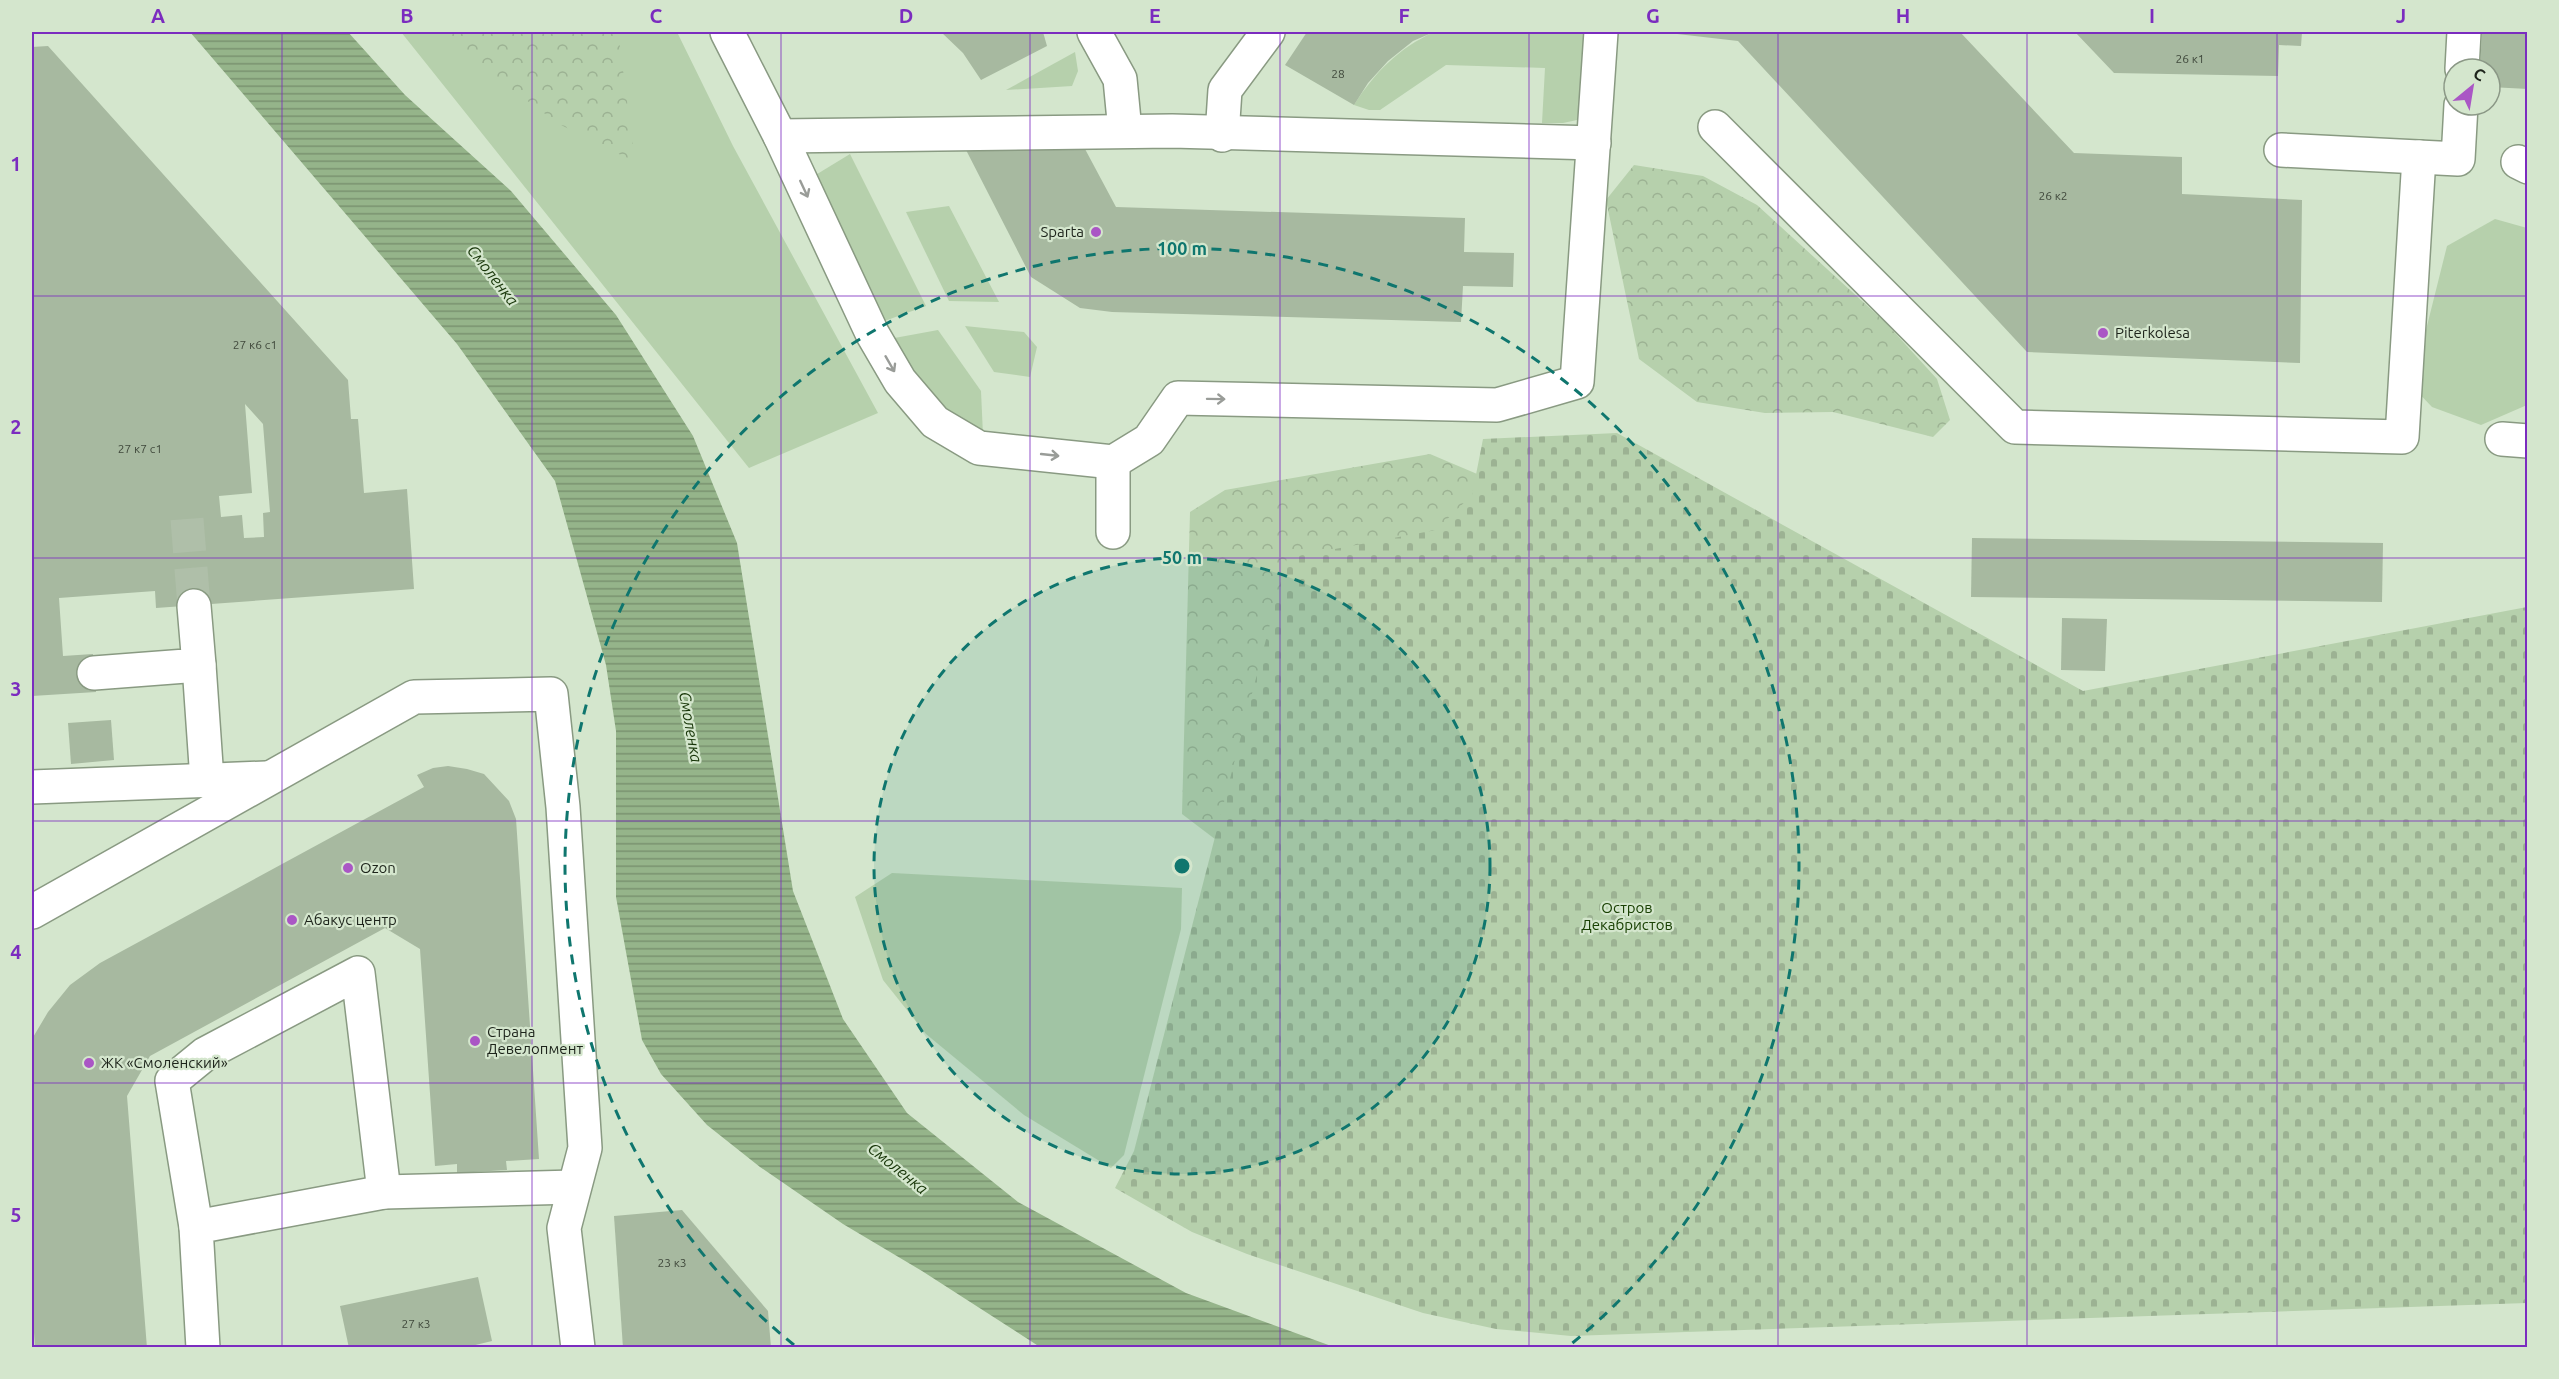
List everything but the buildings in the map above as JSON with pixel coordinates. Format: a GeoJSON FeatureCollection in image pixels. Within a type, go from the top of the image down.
{"type":"FeatureCollection","features":[{"type":"Feature","properties":{"kind":"lane"},"geometry":{"type":"LineString","coordinates":[[727,32],[780,136],[872,333],[900,381],[935,422],[979,448],[1113,462],[1149,440],[1178,398],[1497,405],[1577,382],[1601,32]]}},
{"type":"Feature","properties":{"kind":"lane"},"geometry":{"type":"LineString","coordinates":[[1094,32],[1120,79],[1125,131]]}},
{"type":"Feature","properties":{"kind":"lane"},"geometry":{"type":"LineString","coordinates":[[1222,135],[1225,90],[1268,32]]}},
{"type":"Feature","properties":{"kind":"lane"},"geometry":{"type":"LineString","coordinates":[[2463,57],[2464,32]]}},
{"type":"Feature","properties":{"kind":"lane"},"geometry":{"type":"LineString","coordinates":[[2281,150],[2458,159],[2460,117]]}},
{"type":"Feature","properties":{"kind":"lane"},"geometry":{"type":"LineString","coordinates":[[1715,127],[2015,428],[2402,437],[2419,157]]}},
{"type":"Feature","properties":{"kind":"lane"},"geometry":{"type":"LineString","coordinates":[[780,136],[1125,131],[1594,143]]}},
{"type":"Feature","properties":{"kind":"lane"},"geometry":{"type":"LineString","coordinates":[[1113,462],[1113,532]]}},
{"type":"Feature","properties":{"kind":"lane"},"geometry":{"type":"LineString","coordinates":[[194,606],[207,780]]}},
{"type":"Feature","properties":{"kind":"lane"},"geometry":{"type":"LineString","coordinates":[[94,673],[199,665]]}},
{"type":"Feature","properties":{"kind":"lane"},"geometry":{"type":"LineString","coordinates":[[32,912],[414,697],[551,694],[563,807],[585,1148],[564,1228],[578,1347]]}},
{"type":"Feature","properties":{"kind":"lane"},"geometry":{"type":"LineString","coordinates":[[32,787],[271,778]]}},
{"type":"Feature","properties":{"kind":"lane"},"geometry":{"type":"LineString","coordinates":[[203,1347],[196,1227],[172,1081],[205,1054],[358,973],[384,1192]]}},
{"type":"Feature","properties":{"kind":"lane"},"geometry":{"type":"LineString","coordinates":[[196,1227],[384,1192],[574,1187]]}},
{"type":"Feature","properties":{"kind":"green space"},"geometry":{"type":"Polygon","coordinates":[[[401,32],[677,32],[733,146],[878,413],[749,468],[401,32]]]}},
{"type":"Feature","properties":{"kind":"green space"},"geometry":{"type":"Polygon","coordinates":[[[445,32],[618,32],[635,162],[559,124],[500,81],[445,32]]]}},
{"type":"Feature","properties":{"kind":"green space"},"geometry":{"type":"Polygon","coordinates":[[[1434,32],[1590,32],[1585,109],[1577,120],[1542,123],[1545,68],[1446,65],[1380,110],[1369,110],[1354,105],[1370,82],[1389,62],[1421,38],[1434,32]]]}},
{"type":"Feature","properties":{"kind":"green space"},"geometry":{"type":"Polygon","coordinates":[[[1075,52],[1078,71],[1072,86],[1006,90],[1075,52]]]}},
{"type":"Feature","properties":{"kind":"green space"},"geometry":{"type":"Polygon","coordinates":[[[850,154],[926,306],[879,323],[809,179],[850,154]]]}},
{"type":"Feature","properties":{"kind":"green space"},"geometry":{"type":"Polygon","coordinates":[[[1634,165],[1703,176],[1757,205],[1885,322],[1937,379],[1950,420],[1933,437],[1833,412],[1765,413],[1697,402],[1639,359],[1606,200],[1634,165]]]}},
{"type":"Feature","properties":{"kind":"green space"},"geometry":{"type":"Polygon","coordinates":[[[949,206],[999,302],[949,301],[906,212],[949,206]]]}},
{"type":"Feature","properties":{"kind":"green space"},"geometry":{"type":"Polygon","coordinates":[[[2495,219],[2527,228],[2527,405],[2481,425],[2432,407],[2412,386],[2447,246],[2495,219]]]}},
{"type":"Feature","properties":{"kind":"green space"},"geometry":{"type":"Polygon","coordinates":[[[965,326],[1024,332],[1037,347],[1030,377],[994,372],[965,326]]]}},
{"type":"Feature","properties":{"kind":"green space"},"geometry":{"type":"Polygon","coordinates":[[[938,330],[981,391],[983,435],[943,411],[889,339],[938,330]]]}},
{"type":"Feature","properties":{"kind":"green space","name":"Остров Декабристов"},"geometry":{"type":"Polygon","coordinates":[[[1617,433],[2083,691],[2527,607],[2527,1303],[1571,1336],[1496,1329],[1423,1313],[1247,1254],[1192,1232],[1115,1188],[1134,1151],[1287,558],[1436,530],[1472,495],[1483,439],[1617,433]]]}},
{"type":"Feature","properties":{"kind":"green space"},"geometry":{"type":"Polygon","coordinates":[[[1430,454],[1489,479],[1228,849],[1182,814],[1190,512],[1225,490],[1430,454]]]}},
{"type":"Feature","properties":{"kind":"green space"},"geometry":{"type":"Polygon","coordinates":[[[892,873],[1182,888],[1181,929],[1124,1155],[1111,1168],[1024,1115],[926,1034],[883,980],[855,897],[892,873]]]}},
{"type":"Feature","properties":{"kind":"water","name":"Смоленка"},"geometry":{"type":"Polygon","coordinates":[[[190,32],[348,32],[405,95],[511,191],[616,315],[693,436],[737,543],[793,891],[843,1019],[907,1113],[1018,1202],[1186,1293],[1334,1347],[1040,1347],[922,1271],[843,1224],[760,1167],[707,1125],[661,1074],[642,1040],[616,897],[616,731],[606,665],[555,481],[457,344],[190,32]]]}},
{"type":"Feature","properties":{"kind":"tunnel"},"geometry":{"type":"LineString","coordinates":[[187,519],[194,606]]}},
{"type":"Feature","properties":{"kind":"place","name":"Sparta"},"geometry":{"type":"Point","coordinates":[1096,232]}},
{"type":"Feature","properties":{"kind":"place","name":"Piterkolesa"},"geometry":{"type":"Point","coordinates":[2103,333]}},
{"type":"Feature","properties":{"kind":"place","name":"Ozon"},"geometry":{"type":"Point","coordinates":[348,868]}},
{"type":"Feature","properties":{"kind":"place","name":"Абакус центр"},"geometry":{"type":"Point","coordinates":[292,920]}},
{"type":"Feature","properties":{"kind":"place","name":"Страна Девелопмент"},"geometry":{"type":"Point","coordinates":[475,1041]}},
{"type":"Feature","properties":{"kind":"place","name":"ЖК «Смоленский»"},"geometry":{"type":"Point","coordinates":[89,1063]}}]}
